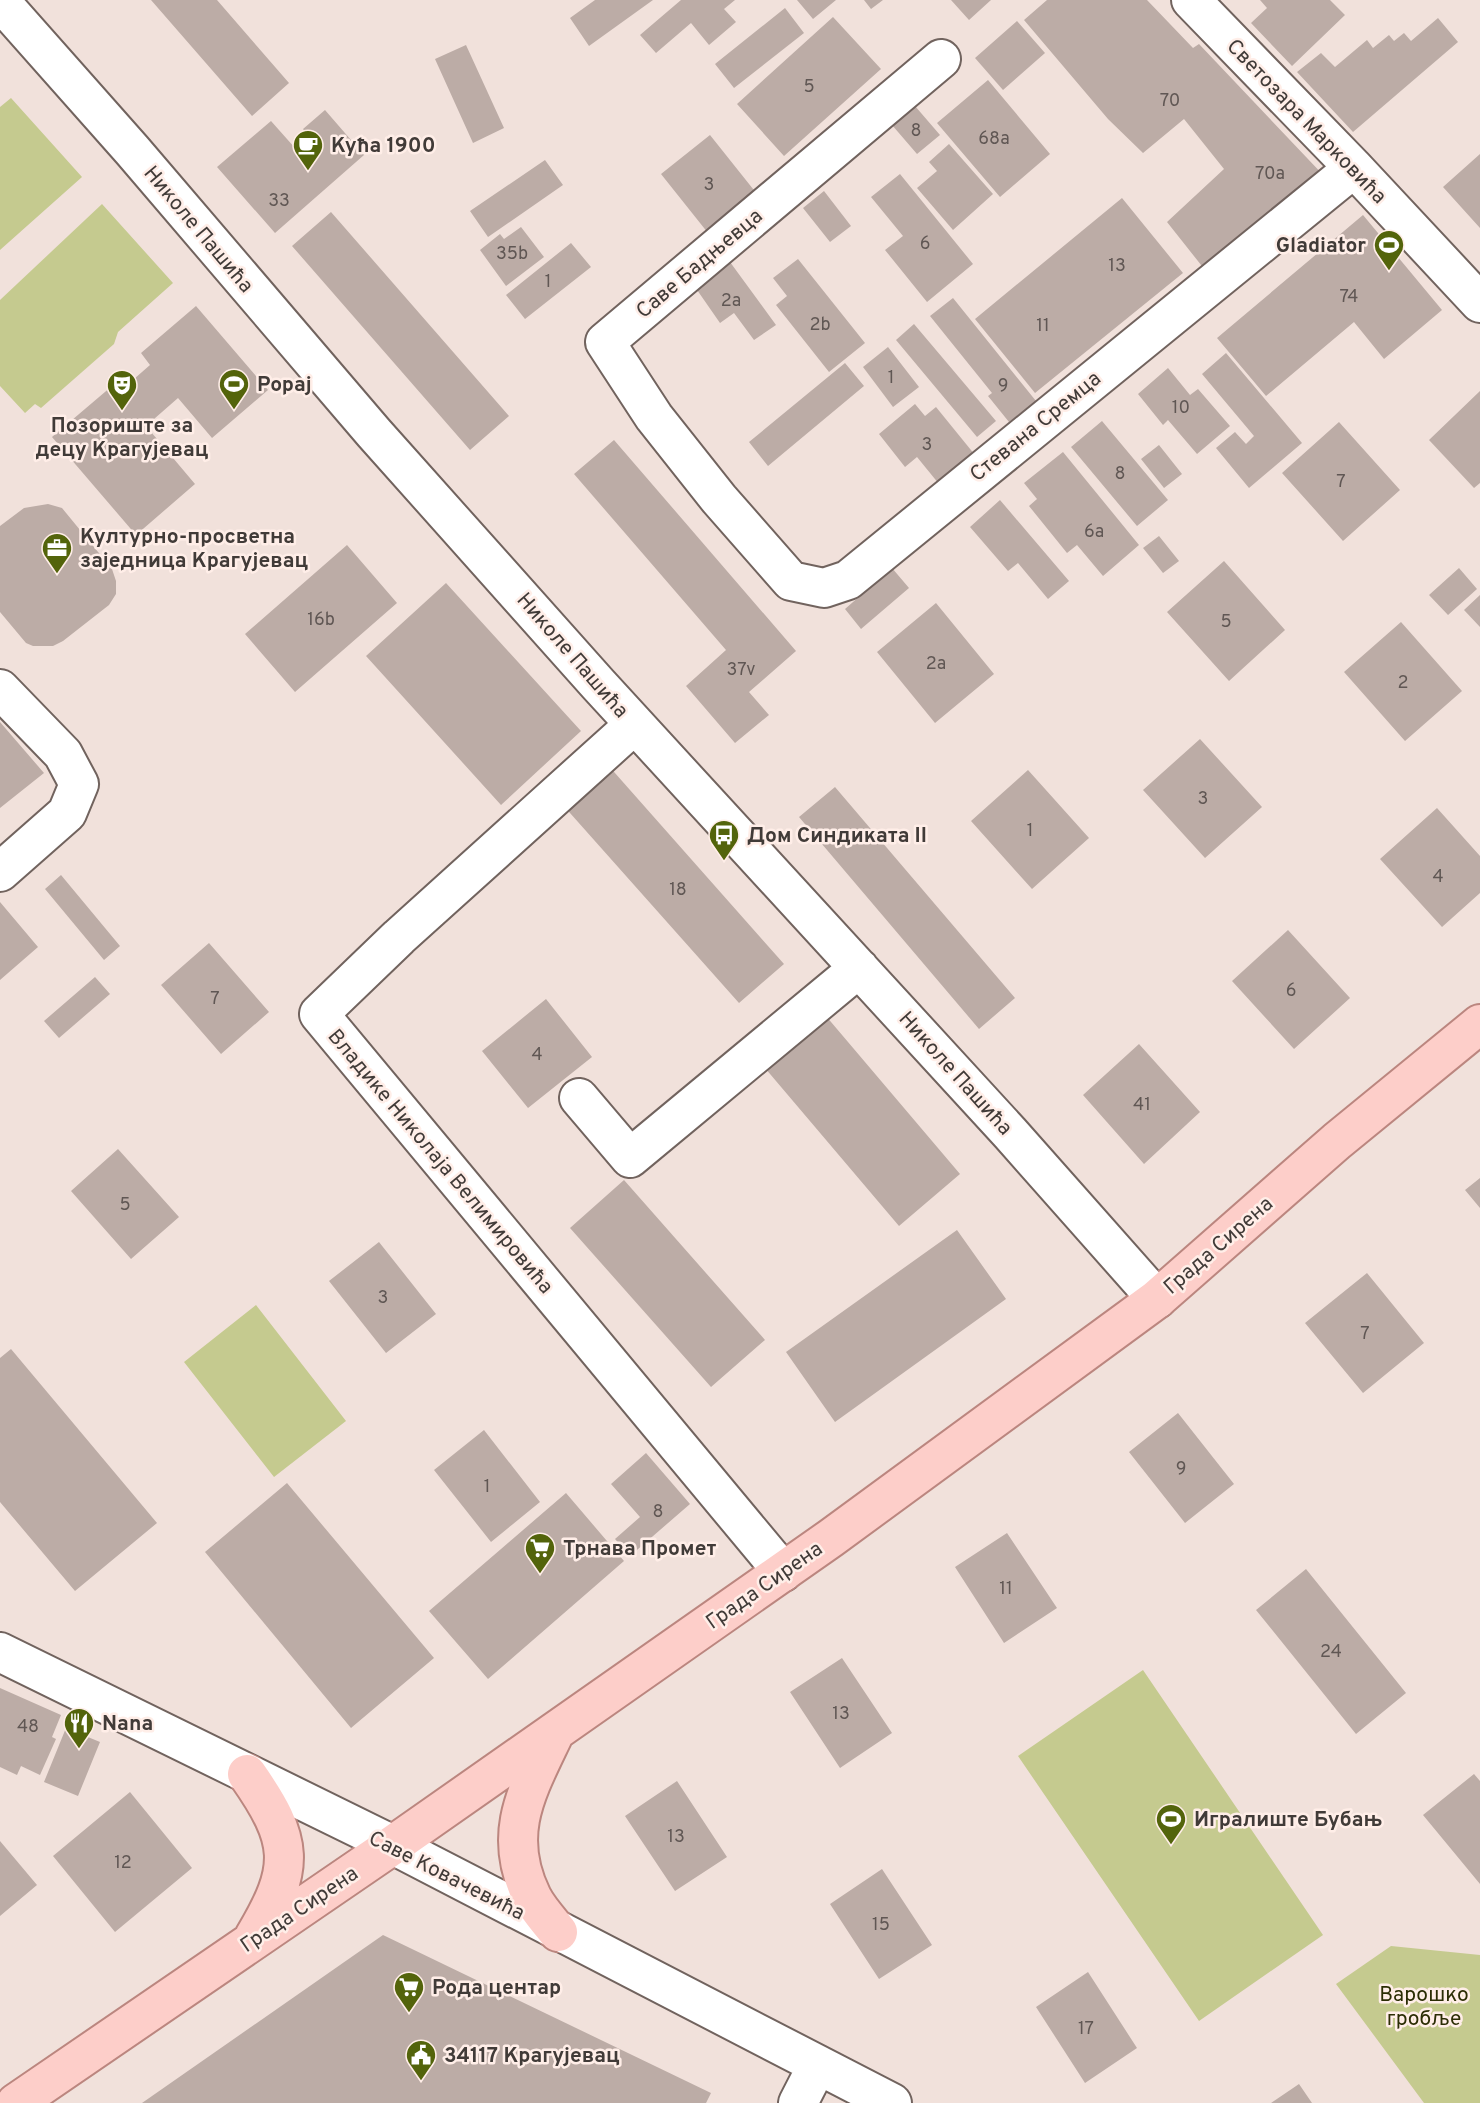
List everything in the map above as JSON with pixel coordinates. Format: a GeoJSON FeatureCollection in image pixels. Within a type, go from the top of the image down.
{"type":"FeatureCollection","features":[{"type":"Feature","properties":{"kind":"main road","name":"Града Сирена"},"geometry":{"type":"LineString","coordinates":[[16,2103],[393,1845],[783,1572],[1157,1299],[1337,1141],[1480,1024]]}},
{"type":"Feature","properties":{"kind":"main road"},"geometry":{"type":"LineString","coordinates":[[555,1732],[530,1785],[519,1816],[518,1843],[522,1870],[533,1898],[558,1932]]}},
{"type":"Feature","properties":{"kind":"main road"},"geometry":{"type":"LineString","coordinates":[[247,1774],[270,1807],[284,1843],[284,1876],[273,1905],[251,1942]]}},
{"type":"Feature","properties":{"kind":"street","name":"Светозара Марковића"},"geometry":{"type":"LineString","coordinates":[[1191,0],[1480,303]]}},
{"type":"Feature","properties":{"kind":"street","name":"Николе Пашића"},"geometry":{"type":"LineString","coordinates":[[0,1],[374,433],[634,724],[1010,1133],[1157,1299]]}},
{"type":"Feature","properties":{"kind":"street","name":"Саве Бадњевца"},"geometry":{"type":"LineString","coordinates":[[719,499],[654,417],[605,342],[941,59]]}},
{"type":"Feature","properties":{"kind":"street","name":"Стевана Сремца"},"geometry":{"type":"LineString","coordinates":[[719,499],[791,581],[824,588],[848,580],[1354,168]]}},
{"type":"Feature","properties":{"kind":"street"},"geometry":{"type":"LineString","coordinates":[[0,689],[63,754],[79,784],[67,813],[0,872]]}},
{"type":"Feature","properties":{"kind":"street","name":"Владике Николаја Велимировића"},"geometry":{"type":"LineString","coordinates":[[634,724],[409,928],[319,1014],[783,1572]]}},
{"type":"Feature","properties":{"kind":"street"},"geometry":{"type":"LineString","coordinates":[[579,1098],[630,1158],[859,968]]}},
{"type":"Feature","properties":{"kind":"street","name":"Саве Ковачевића"},"geometry":{"type":"LineString","coordinates":[[0,1652],[393,1845],[892,2103]]}},
{"type":"Feature","properties":{"kind":"street"},"geometry":{"type":"LineString","coordinates":[[799,2103],[817,2066]]}},
{"type":"Feature","properties":{"kind":"green space"},"geometry":{"type":"Polygon","coordinates":[[[11,98],[82,177],[0,250],[0,107],[11,98]]]}},
{"type":"Feature","properties":{"kind":"green space"},"geometry":{"type":"Polygon","coordinates":[[[102,204],[173,283],[118,332],[114,344],[41,408],[35,404],[25,413],[0,386],[0,300],[102,204]]]}},
{"type":"Feature","properties":{"kind":"green space"},"geometry":{"type":"Polygon","coordinates":[[[256,1305],[346,1421],[274,1477],[184,1362],[256,1305]]]}},
{"type":"Feature","properties":{"kind":"green space","name":"Игралиште Бубањ"},"geometry":{"type":"Polygon","coordinates":[[[1143,1670],[1323,1935],[1199,2021],[1018,1756],[1143,1670]]]}},
{"type":"Feature","properties":{"kind":"green space","name":"Варошко гробље"},"geometry":{"type":"Polygon","coordinates":[[[1391,1946],[1480,1955],[1480,2103],[1424,2103],[1336,1984],[1391,1946]]]}},
{"type":"Feature","properties":{"kind":"building"},"geometry":{"type":"Polygon","coordinates":[[[151,0],[217,0],[289,83],[252,116],[151,0]]]}},
{"type":"Feature","properties":{"kind":"building"},"geometry":{"type":"Polygon","coordinates":[[[595,0],[653,0],[589,46],[570,18],[595,0]]]}},
{"type":"Feature","properties":{"kind":"building"},"geometry":{"type":"Polygon","coordinates":[[[681,0],[735,0],[724,9],[736,22],[709,45],[691,23],[656,53],[640,35],[681,0]]]}},
{"type":"Feature","properties":{"kind":"building"},"geometry":{"type":"Polygon","coordinates":[[[797,0],[836,0],[813,19],[797,0]]]}},
{"type":"Feature","properties":{"kind":"building"},"geometry":{"type":"Polygon","coordinates":[[[864,0],[883,0],[871,9],[864,0]]]}},
{"type":"Feature","properties":{"kind":"building"},"geometry":{"type":"Polygon","coordinates":[[[951,0],[991,0],[969,20],[951,0]]]}},
{"type":"Feature","properties":{"kind":"building"},"geometry":{"type":"Polygon","coordinates":[[[1047,0],[1147,0],[1193,48],[1199,44],[1326,178],[1209,275],[1167,222],[1224,169],[1184,119],[1143,153],[1108,119],[1024,20],[1047,0]]]}},
{"type":"Feature","properties":{"kind":"building"},"geometry":{"type":"Polygon","coordinates":[[[1260,0],[1330,0],[1345,15],[1292,66],[1251,23],[1267,8],[1260,0]]]}},
{"type":"Feature","properties":{"kind":"building"},"geometry":{"type":"Polygon","coordinates":[[[785,8],[804,33],[734,88],[715,64],[785,8]]]}},
{"type":"Feature","properties":{"kind":"building"},"geometry":{"type":"Polygon","coordinates":[[[833,17],[881,69],[784,156],[737,104],[833,17]]]}},
{"type":"Feature","properties":{"kind":"building"},"geometry":{"type":"Polygon","coordinates":[[[1438,18],[1458,42],[1353,132],[1297,72],[1321,53],[1335,67],[1367,40],[1373,48],[1389,35],[1394,41],[1404,33],[1411,41],[1438,18]]]}},
{"type":"Feature","properties":{"kind":"building"},"geometry":{"type":"Polygon","coordinates":[[[1017,21],[1045,53],[1003,90],[975,58],[1017,21]]]}},
{"type":"Feature","properties":{"kind":"building"},"geometry":{"type":"Polygon","coordinates":[[[466,45],[504,128],[473,143],[435,59],[466,45]]]}},
{"type":"Feature","properties":{"kind":"building"},"geometry":{"type":"Polygon","coordinates":[[[988,80],[1050,154],[1000,197],[937,123],[988,80]]]}},
{"type":"Feature","properties":{"kind":"building"},"geometry":{"type":"Polygon","coordinates":[[[915,106],[940,135],[917,154],[892,125],[915,106]]]}},
{"type":"Feature","properties":{"kind":"building"},"geometry":{"type":"Polygon","coordinates":[[[325,110],[364,155],[275,233],[217,167],[271,121],[303,157],[316,145],[303,129],[325,110]]]}},
{"type":"Feature","properties":{"kind":"building"},"geometry":{"type":"Polygon","coordinates":[[[710,135],[757,194],[708,233],[661,174],[710,135]]]}},
{"type":"Feature","properties":{"kind":"building"},"geometry":{"type":"Polygon","coordinates":[[[949,144],[993,194],[953,230],[917,188],[937,171],[929,162],[949,144]]]}},
{"type":"Feature","properties":{"kind":"building"},"geometry":{"type":"Polygon","coordinates":[[[1480,154],[1480,228],[1443,187],[1480,154]]]}},
{"type":"Feature","properties":{"kind":"building"},"geometry":{"type":"Polygon","coordinates":[[[545,160],[563,185],[488,237],[470,211],[545,160]]]}},
{"type":"Feature","properties":{"kind":"building"},"geometry":{"type":"Polygon","coordinates":[[[900,174],[973,264],[927,302],[885,250],[903,236],[871,197],[900,174]]]}},
{"type":"Feature","properties":{"kind":"building"},"geometry":{"type":"Polygon","coordinates":[[[824,191],[851,226],[830,242],[803,208],[824,191]]]}},
{"type":"Feature","properties":{"kind":"building"},"geometry":{"type":"Polygon","coordinates":[[[1122,198],[1183,273],[1035,393],[975,319],[1122,198]]]}},
{"type":"Feature","properties":{"kind":"building"},"geometry":{"type":"Polygon","coordinates":[[[331,212],[509,416],[470,450],[292,246],[331,212]]]}},
{"type":"Feature","properties":{"kind":"building"},"geometry":{"type":"Polygon","coordinates":[[[1363,215],[1442,310],[1384,359],[1354,322],[1266,396],[1217,338],[1363,215]]]}},
{"type":"Feature","properties":{"kind":"building"},"geometry":{"type":"Polygon","coordinates":[[[521,227],[544,257],[506,286],[480,250],[500,234],[504,239],[521,227]]]}},
{"type":"Feature","properties":{"kind":"building"},"geometry":{"type":"Polygon","coordinates":[[[571,243],[591,267],[525,319],[506,295],[571,243]]]}},
{"type":"Feature","properties":{"kind":"building"},"geometry":{"type":"Polygon","coordinates":[[[798,259],[865,343],[829,372],[776,305],[787,296],[773,278],[798,259]]]}},
{"type":"Feature","properties":{"kind":"building"},"geometry":{"type":"Polygon","coordinates":[[[730,262],[776,325],[754,340],[734,313],[720,323],[695,287],[730,262]]]}},
{"type":"Feature","properties":{"kind":"building"},"geometry":{"type":"Polygon","coordinates":[[[953,298],[1036,401],[1009,422],[988,396],[992,393],[930,316],[953,298]]]}},
{"type":"Feature","properties":{"kind":"building","name":"Позориште за децу Крагујевац"},"geometry":{"type":"Polygon","coordinates":[[[196,306],[268,390],[212,438],[178,398],[146,426],[195,484],[136,535],[52,437],[112,386],[118,393],[150,365],[141,353],[196,306]]]}},
{"type":"Feature","properties":{"kind":"building"},"geometry":{"type":"Polygon","coordinates":[[[914,324],[996,421],[977,437],[896,340],[914,324]]]}},
{"type":"Feature","properties":{"kind":"building"},"geometry":{"type":"Polygon","coordinates":[[[888,347],[919,387],[893,407],[863,367],[888,347]]]}},
{"type":"Feature","properties":{"kind":"building"},"geometry":{"type":"Polygon","coordinates":[[[1226,353],[1302,443],[1249,488],[1216,448],[1235,432],[1246,444],[1254,436],[1202,374],[1226,353]]]}},
{"type":"Feature","properties":{"kind":"building"},"geometry":{"type":"Polygon","coordinates":[[[845,363],[864,386],[768,466],[749,442],[845,363]]]}},
{"type":"Feature","properties":{"kind":"building"},"geometry":{"type":"Polygon","coordinates":[[[1168,368],[1190,395],[1198,389],[1230,426],[1197,454],[1168,420],[1163,425],[1138,394],[1168,368]]]}},
{"type":"Feature","properties":{"kind":"building"},"geometry":{"type":"Polygon","coordinates":[[[1480,391],[1480,483],[1474,488],[1429,440],[1480,391]]]}},
{"type":"Feature","properties":{"kind":"building"},"geometry":{"type":"Polygon","coordinates":[[[915,404],[925,416],[936,407],[975,455],[939,484],[917,457],[905,467],[879,434],[915,404]]]}},
{"type":"Feature","properties":{"kind":"building"},"geometry":{"type":"Polygon","coordinates":[[[1102,421],[1168,500],[1137,526],[1071,447],[1102,421]]]}},
{"type":"Feature","properties":{"kind":"building"},"geometry":{"type":"Polygon","coordinates":[[[1339,422],[1400,490],[1343,541],[1282,473],[1339,422]]]}},
{"type":"Feature","properties":{"kind":"building"},"geometry":{"type":"Polygon","coordinates":[[[614,440],[796,651],[749,692],[769,715],[735,743],[686,686],[726,650],[574,474],[614,440]]]}},
{"type":"Feature","properties":{"kind":"building"},"geometry":{"type":"Polygon","coordinates":[[[1159,445],[1182,474],[1164,488],[1141,459],[1159,445]]]}},
{"type":"Feature","properties":{"kind":"building"},"geometry":{"type":"Polygon","coordinates":[[[1063,452],[1139,545],[1103,576],[1077,545],[1067,553],[1029,506],[1037,499],[1024,483],[1063,452]]]}},
{"type":"Feature","properties":{"kind":"building"},"geometry":{"type":"Polygon","coordinates":[[[1000,500],[1069,581],[1048,599],[1018,563],[1008,571],[970,527],[1000,500]]]}},
{"type":"Feature","properties":{"kind":"building","name":"Културно-просветна заједница Крагујевац"},"geometry":{"type":"Polygon","coordinates":[[[48,504],[62,508],[112,569],[116,594],[109,605],[63,641],[53,646],[33,646],[26,643],[0,612],[0,526],[24,508],[48,504]]]}},
{"type":"Feature","properties":{"kind":"building"},"geometry":{"type":"Polygon","coordinates":[[[1159,536],[1179,561],[1163,573],[1143,548],[1159,536]]]}},
{"type":"Feature","properties":{"kind":"building"},"geometry":{"type":"Polygon","coordinates":[[[347,545],[397,603],[295,692],[245,634],[347,545]]]}},
{"type":"Feature","properties":{"kind":"building"},"geometry":{"type":"Polygon","coordinates":[[[1224,561],[1285,630],[1229,681],[1167,612],[1224,561]]]}},
{"type":"Feature","properties":{"kind":"building"},"geometry":{"type":"Polygon","coordinates":[[[892,568],[909,588],[861,629],[845,609],[892,568]]]}},
{"type":"Feature","properties":{"kind":"building"},"geometry":{"type":"Polygon","coordinates":[[[1459,568],[1477,589],[1448,615],[1429,595],[1459,568]]]}},
{"type":"Feature","properties":{"kind":"building"},"geometry":{"type":"Polygon","coordinates":[[[446,583],[581,731],[501,805],[366,656],[446,583]]]}},
{"type":"Feature","properties":{"kind":"building"},"geometry":{"type":"Polygon","coordinates":[[[1480,595],[1480,627],[1464,610],[1480,595]]]}},
{"type":"Feature","properties":{"kind":"building"},"geometry":{"type":"Polygon","coordinates":[[[936,603],[994,674],[935,723],[877,652],[936,603]]]}},
{"type":"Feature","properties":{"kind":"building"},"geometry":{"type":"Polygon","coordinates":[[[1401,622],[1462,691],[1405,741],[1344,672],[1401,622]]]}},
{"type":"Feature","properties":{"kind":"building"},"geometry":{"type":"Polygon","coordinates":[[[0,722],[44,773],[0,808],[0,722]]]}},
{"type":"Feature","properties":{"kind":"building"},"geometry":{"type":"Polygon","coordinates":[[[1200,739],[1262,807],[1205,858],[1143,790],[1200,739]]]}},
{"type":"Feature","properties":{"kind":"building"},"geometry":{"type":"Polygon","coordinates":[[[607,764],[784,964],[739,1003],[562,804],[607,764]]]}},
{"type":"Feature","properties":{"kind":"building"},"geometry":{"type":"Polygon","coordinates":[[[1028,770],[1089,838],[1032,889],[971,821],[1028,770]]]}},
{"type":"Feature","properties":{"kind":"building"},"geometry":{"type":"Polygon","coordinates":[[[835,787],[1015,998],[979,1029],[799,817],[835,787]]]}},
{"type":"Feature","properties":{"kind":"building"},"geometry":{"type":"Polygon","coordinates":[[[1437,808],[1480,856],[1480,893],[1442,927],[1380,859],[1437,808]]]}},
{"type":"Feature","properties":{"kind":"building"},"geometry":{"type":"Polygon","coordinates":[[[61,875],[120,946],[104,960],[45,889],[61,875]]]}},
{"type":"Feature","properties":{"kind":"building"},"geometry":{"type":"Polygon","coordinates":[[[0,902],[38,947],[0,980],[0,902]]]}},
{"type":"Feature","properties":{"kind":"building"},"geometry":{"type":"Polygon","coordinates":[[[1288,930],[1350,998],[1294,1049],[1232,981],[1288,930]]]}},
{"type":"Feature","properties":{"kind":"building"},"geometry":{"type":"Polygon","coordinates":[[[209,943],[269,1012],[221,1054],[161,985],[209,943]]]}},
{"type":"Feature","properties":{"kind":"building"},"geometry":{"type":"Polygon","coordinates":[[[95,977],[110,994],[59,1038],[44,1021],[95,977]]]}},
{"type":"Feature","properties":{"kind":"building"},"geometry":{"type":"Polygon","coordinates":[[[546,999],[592,1057],[528,1108],[482,1051],[546,999]]]}},
{"type":"Feature","properties":{"kind":"building"},"geometry":{"type":"Polygon","coordinates":[[[820,1009],[960,1174],[899,1226],[759,1061],[820,1009]]]}},
{"type":"Feature","properties":{"kind":"building"},"geometry":{"type":"Polygon","coordinates":[[[1139,1044],[1200,1112],[1144,1164],[1083,1095],[1139,1044]]]}},
{"type":"Feature","properties":{"kind":"building"},"geometry":{"type":"Polygon","coordinates":[[[118,1149],[179,1217],[131,1259],[71,1191],[118,1149]]]}},
{"type":"Feature","properties":{"kind":"building"},"geometry":{"type":"Polygon","coordinates":[[[1480,1178],[1480,1208],[1465,1190],[1480,1178]]]}},
{"type":"Feature","properties":{"kind":"building"},"geometry":{"type":"Polygon","coordinates":[[[624,1180],[765,1340],[711,1387],[570,1228],[624,1180]]]}},
{"type":"Feature","properties":{"kind":"building"},"geometry":{"type":"Polygon","coordinates":[[[957,1230],[1006,1299],[835,1422],[786,1352],[957,1230]]]}},
{"type":"Feature","properties":{"kind":"building"},"geometry":{"type":"Polygon","coordinates":[[[379,1242],[436,1314],[386,1353],[329,1281],[379,1242]]]}},
{"type":"Feature","properties":{"kind":"building"},"geometry":{"type":"Polygon","coordinates":[[[1367,1273],[1424,1343],[1363,1393],[1305,1323],[1367,1273]]]}},
{"type":"Feature","properties":{"kind":"building"},"geometry":{"type":"Polygon","coordinates":[[[11,1349],[157,1523],[75,1591],[0,1502],[0,1358],[11,1349]]]}},
{"type":"Feature","properties":{"kind":"building"},"geometry":{"type":"Polygon","coordinates":[[[1178,1413],[1234,1484],[1185,1523],[1129,1452],[1178,1413]]]}},
{"type":"Feature","properties":{"kind":"building"},"geometry":{"type":"Polygon","coordinates":[[[484,1430],[540,1502],[491,1542],[434,1470],[484,1430]]]}},
{"type":"Feature","properties":{"kind":"building"},"geometry":{"type":"Polygon","coordinates":[[[646,1453],[690,1504],[630,1556],[615,1539],[640,1517],[611,1484],[646,1453]]]}},
{"type":"Feature","properties":{"kind":"building"},"geometry":{"type":"Polygon","coordinates":[[[287,1483],[434,1658],[351,1728],[205,1552],[287,1483]]]}},
{"type":"Feature","properties":{"kind":"building"},"geometry":{"type":"Polygon","coordinates":[[[566,1493],[624,1561],[488,1679],[429,1611],[566,1493]]]}},
{"type":"Feature","properties":{"kind":"building"},"geometry":{"type":"Polygon","coordinates":[[[1007,1533],[1057,1608],[1004,1643],[955,1567],[1007,1533]]]}},
{"type":"Feature","properties":{"kind":"building"},"geometry":{"type":"Polygon","coordinates":[[[1306,1569],[1406,1693],[1356,1734],[1256,1610],[1306,1569]]]}},
{"type":"Feature","properties":{"kind":"building"},"geometry":{"type":"Polygon","coordinates":[[[842,1658],[892,1733],[840,1768],[790,1692],[842,1658]]]}},
{"type":"Feature","properties":{"kind":"building"},"geometry":{"type":"Polygon","coordinates":[[[0,1688],[61,1715],[52,1737],[56,1739],[40,1775],[21,1766],[17,1775],[0,1767],[0,1688]]]}},
{"type":"Feature","properties":{"kind":"building"},"geometry":{"type":"Polygon","coordinates":[[[66,1728],[100,1742],[78,1796],[44,1782],[66,1728]]]}},
{"type":"Feature","properties":{"kind":"building"},"geometry":{"type":"Polygon","coordinates":[[[1474,1774],[1480,1781],[1480,1884],[1423,1815],[1474,1774]]]}},
{"type":"Feature","properties":{"kind":"building"},"geometry":{"type":"Polygon","coordinates":[[[677,1781],[727,1857],[675,1891],[625,1816],[677,1781]]]}},
{"type":"Feature","properties":{"kind":"building"},"geometry":{"type":"Polygon","coordinates":[[[130,1792],[192,1868],[115,1932],[53,1856],[130,1792]]]}},
{"type":"Feature","properties":{"kind":"building"},"geometry":{"type":"Polygon","coordinates":[[[0,1841],[37,1885],[0,1916],[0,1841]]]}},
{"type":"Feature","properties":{"kind":"building"},"geometry":{"type":"Polygon","coordinates":[[[882,1869],[932,1945],[879,1979],[830,1904],[882,1869]]]}},
{"type":"Feature","properties":{"kind":"building","name":"Рода центар"},"geometry":{"type":"Polygon","coordinates":[[[383,1935],[711,2093],[706,2103],[142,2103],[383,1935]]]}},
{"type":"Feature","properties":{"kind":"building"},"geometry":{"type":"Polygon","coordinates":[[[1088,1972],[1137,2048],[1085,2083],[1036,2007],[1088,1972]]]}},
{"type":"Feature","properties":{"kind":"building"},"geometry":{"type":"Polygon","coordinates":[[[1299,2084],[1312,2103],[1271,2103],[1299,2084]]]}},
{"type":"Feature","properties":{"kind":"place","name":"Кућа 1900"},"geometry":{"type":"Point","coordinates":[308,172]}},
{"type":"Feature","properties":{"kind":"place","name":"Gladiator"},"geometry":{"type":"Point","coordinates":[1389,272]}},
{"type":"Feature","properties":{"kind":"place","name":"Popaj"},"geometry":{"type":"Point","coordinates":[234,411]}},
{"type":"Feature","properties":{"kind":"place","name":"Позориште за децу Крагујевац"},"geometry":{"type":"Point","coordinates":[122,412]}},
{"type":"Feature","properties":{"kind":"place","name":"Културно-просветна заједница Крагујевац"},"geometry":{"type":"Point","coordinates":[57,575]}},
{"type":"Feature","properties":{"kind":"place","name":"Дом Синдиката II"},"geometry":{"type":"Point","coordinates":[724,862]}},
{"type":"Feature","properties":{"kind":"place","name":"Трнава Промет"},"geometry":{"type":"Point","coordinates":[540,1575]}},
{"type":"Feature","properties":{"kind":"place","name":"Nana"},"geometry":{"type":"Point","coordinates":[79,1750]}},
{"type":"Feature","properties":{"kind":"place","name":"Игралиште Бубањ"},"geometry":{"type":"Point","coordinates":[1171,1846]}},
{"type":"Feature","properties":{"kind":"place","name":"Рода центар"},"geometry":{"type":"Point","coordinates":[409,2014]}},
{"type":"Feature","properties":{"kind":"place","name":"34117 Крагујевац"},"geometry":{"type":"Point","coordinates":[421,2082]}}]}
